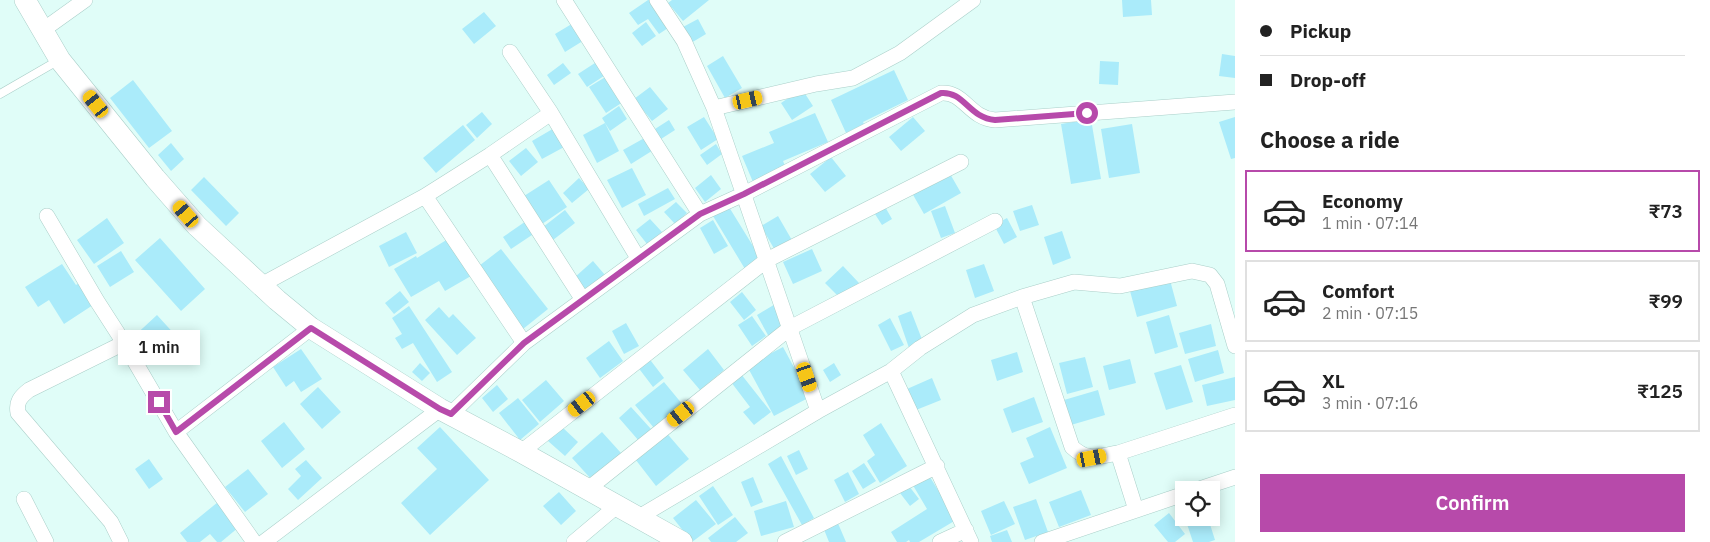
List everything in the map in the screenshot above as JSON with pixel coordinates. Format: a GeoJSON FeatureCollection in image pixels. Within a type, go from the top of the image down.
{"type":"FeatureCollection","features":[{"type":"Feature","properties":{"kind":"street"},"geometry":{"type":"LineString","coordinates":[[25,0],[60,60],[155,178],[197,226],[311,328],[446,411],[682,542]]}},
{"type":"Feature","properties":{"kind":"street"},"geometry":{"type":"LineString","coordinates":[[43,30],[85,0]]}},
{"type":"Feature","properties":{"kind":"street"},"geometry":{"type":"LineString","coordinates":[[564,0],[700,214]]}},
{"type":"Feature","properties":{"kind":"street"},"geometry":{"type":"LineString","coordinates":[[657,0],[684,41],[714,108],[818,410]]}},
{"type":"Feature","properties":{"kind":"street"},"geometry":{"type":"LineString","coordinates":[[714,108],[816,84],[853,78],[900,53],[973,0]]}},
{"type":"Feature","properties":{"kind":"street"},"geometry":{"type":"LineString","coordinates":[[510,52],[551,113],[638,258]]}},
{"type":"Feature","properties":{"kind":"street"},"geometry":{"type":"LineString","coordinates":[[264,542],[446,411],[524,343],[700,214],[744,194],[941,93],[949,92],[986,120],[1235,102]]}},
{"type":"Feature","properties":{"kind":"street"},"geometry":{"type":"LineString","coordinates":[[261,285],[425,196],[490,155],[551,113]]}},
{"type":"Feature","properties":{"kind":"street"},"geometry":{"type":"LineString","coordinates":[[490,155],[583,300]]}},
{"type":"Feature","properties":{"kind":"street"},"geometry":{"type":"LineString","coordinates":[[521,452],[767,260],[961,162]]}},
{"type":"Feature","properties":{"kind":"street"},"geometry":{"type":"LineString","coordinates":[[425,196],[524,343]]}},
{"type":"Feature","properties":{"kind":"street"},"geometry":{"type":"LineString","coordinates":[[47,216],[176,432],[254,542]]}},
{"type":"Feature","properties":{"kind":"street"},"geometry":{"type":"LineString","coordinates":[[588,489],[790,328],[995,221]]}},
{"type":"Feature","properties":{"kind":"street"},"geometry":{"type":"LineString","coordinates":[[639,517],[818,410],[891,371],[920,348],[973,315],[1022,297],[1074,282],[1120,286],[1184,273],[1202,272],[1210,275],[1217,284],[1235,346]]}},
{"type":"Feature","properties":{"kind":"street"},"geometry":{"type":"LineString","coordinates":[[1022,297],[1068,440],[1072,447],[1084,457],[1092,458],[1118,452],[1235,414]]}},
{"type":"Feature","properties":{"kind":"street"},"geometry":{"type":"LineString","coordinates":[[176,432],[311,328]]}},
{"type":"Feature","properties":{"kind":"street"},"geometry":{"type":"LineString","coordinates":[[121,542],[111,522],[18,413],[16,406],[18,400],[29,390],[124,343]]}},
{"type":"Feature","properties":{"kind":"street"},"geometry":{"type":"LineString","coordinates":[[891,371],[969,536],[940,542]]}},
{"type":"Feature","properties":{"kind":"street"},"geometry":{"type":"LineString","coordinates":[[1118,452],[1136,510]]}},
{"type":"Feature","properties":{"kind":"street"},"geometry":{"type":"LineString","coordinates":[[785,542],[937,466]]}},
{"type":"Feature","properties":{"kind":"street"},"geometry":{"type":"LineString","coordinates":[[1220,482],[1235,477]]}},
{"type":"Feature","properties":{"kind":"street"},"geometry":{"type":"LineString","coordinates":[[1042,542],[1175,497]]}},
{"type":"Feature","properties":{"kind":"street"},"geometry":{"type":"LineString","coordinates":[[24,498],[46,542]]}},
{"type":"Feature","properties":{"kind":"street"},"geometry":{"type":"LineString","coordinates":[[574,542],[618,505]]}},
{"type":"Feature","properties":{"kind":"lane"},"geometry":{"type":"LineString","coordinates":[[0,94],[60,60]]}},
{"type":"Feature","properties":{"kind":"building"},"geometry":{"type":"Polygon","coordinates":[[[648,0],[668,28],[659,34],[648,19],[638,25],[629,13],[648,0]]]}},
{"type":"Feature","properties":{"kind":"building"},"geometry":{"type":"Polygon","coordinates":[[[672,0],[709,0],[683,21],[668,3],[672,0]]]}},
{"type":"Feature","properties":{"kind":"building"},"geometry":{"type":"Polygon","coordinates":[[[1122,0],[1151,0],[1152,15],[1123,17],[1122,0]]]}},
{"type":"Feature","properties":{"kind":"building"},"geometry":{"type":"Polygon","coordinates":[[[484,12],[496,26],[474,44],[462,29],[484,12]]]}},
{"type":"Feature","properties":{"kind":"building"},"geometry":{"type":"Polygon","coordinates":[[[698,19],[706,34],[691,43],[683,27],[698,19]]]}},
{"type":"Feature","properties":{"kind":"building"},"geometry":{"type":"Polygon","coordinates":[[[575,22],[586,39],[565,52],[555,34],[575,22]]]}},
{"type":"Feature","properties":{"kind":"building"},"geometry":{"type":"Polygon","coordinates":[[[646,22],[656,36],[642,46],[632,33],[646,22]]]}},
{"type":"Feature","properties":{"kind":"building"},"geometry":{"type":"Polygon","coordinates":[[[1222,54],[1235,56],[1235,78],[1219,76],[1222,54]]]}},
{"type":"Feature","properties":{"kind":"building"},"geometry":{"type":"Polygon","coordinates":[[[723,56],[742,88],[725,98],[707,66],[723,56]]]}},
{"type":"Feature","properties":{"kind":"building"},"geometry":{"type":"Polygon","coordinates":[[[598,61],[607,74],[587,87],[578,74],[598,61]]]}},
{"type":"Feature","properties":{"kind":"building"},"geometry":{"type":"Polygon","coordinates":[[[1100,61],[1119,62],[1118,85],[1099,84],[1100,61]]]}},
{"type":"Feature","properties":{"kind":"building"},"geometry":{"type":"Polygon","coordinates":[[[563,63],[571,73],[554,85],[547,75],[563,63]]]}},
{"type":"Feature","properties":{"kind":"building"},"geometry":{"type":"Polygon","coordinates":[[[894,70],[908,100],[863,122],[864,124],[846,133],[831,100],[894,70]]]}},
{"type":"Feature","properties":{"kind":"building"},"geometry":{"type":"Polygon","coordinates":[[[607,76],[623,102],[606,113],[589,87],[607,76]]]}},
{"type":"Feature","properties":{"kind":"building"},"geometry":{"type":"Polygon","coordinates":[[[133,80],[172,131],[149,148],[110,98],[133,80]]]}},
{"type":"Feature","properties":{"kind":"building"},"geometry":{"type":"Polygon","coordinates":[[[650,87],[668,109],[652,121],[634,99],[650,87]]]}},
{"type":"Feature","properties":{"kind":"building"},"geometry":{"type":"Polygon","coordinates":[[[802,89],[813,106],[792,120],[781,103],[802,89]]]}},
{"type":"Feature","properties":{"kind":"building"},"geometry":{"type":"Polygon","coordinates":[[[619,106],[627,119],[610,131],[602,118],[619,106]]]}},
{"type":"Feature","properties":{"kind":"building"},"geometry":{"type":"Polygon","coordinates":[[[482,112],[492,124],[477,138],[466,125],[482,112]]]}},
{"type":"Feature","properties":{"kind":"building"},"geometry":{"type":"Polygon","coordinates":[[[815,113],[828,142],[783,161],[786,168],[753,182],[742,156],[774,143],[769,132],[815,113]]]}},
{"type":"Feature","properties":{"kind":"building"},"geometry":{"type":"Polygon","coordinates":[[[704,117],[718,139],[701,150],[687,127],[704,117]]]}},
{"type":"Feature","properties":{"kind":"building"},"geometry":{"type":"Polygon","coordinates":[[[913,117],[925,131],[901,151],[889,137],[913,117]]]}},
{"type":"Feature","properties":{"kind":"building"},"geometry":{"type":"Polygon","coordinates":[[[1235,117],[1235,158],[1231,159],[1219,122],[1235,117]]]}},
{"type":"Feature","properties":{"kind":"building"},"geometry":{"type":"Polygon","coordinates":[[[1091,119],[1101,179],[1071,184],[1061,124],[1091,119]]]}},
{"type":"Feature","properties":{"kind":"building"},"geometry":{"type":"Polygon","coordinates":[[[669,120],[675,130],[661,139],[655,129],[669,120]]]}},
{"type":"Feature","properties":{"kind":"building"},"geometry":{"type":"Polygon","coordinates":[[[605,123],[619,151],[597,163],[583,135],[605,123]]]}},
{"type":"Feature","properties":{"kind":"building"},"geometry":{"type":"Polygon","coordinates":[[[1132,124],[1140,173],[1109,178],[1101,129],[1132,124]]]}},
{"type":"Feature","properties":{"kind":"building"},"geometry":{"type":"Polygon","coordinates":[[[463,125],[475,140],[436,173],[423,158],[463,125]]]}},
{"type":"Feature","properties":{"kind":"building"},"geometry":{"type":"Polygon","coordinates":[[[556,127],[566,146],[542,159],[532,141],[556,127]]]}},
{"type":"Feature","properties":{"kind":"building"},"geometry":{"type":"Polygon","coordinates":[[[648,136],[655,149],[631,164],[623,150],[648,136]]]}},
{"type":"Feature","properties":{"kind":"building"},"geometry":{"type":"Polygon","coordinates":[[[171,143],[184,159],[171,171],[158,155],[171,143]]]}},
{"type":"Feature","properties":{"kind":"building"},"geometry":{"type":"Polygon","coordinates":[[[716,144],[722,154],[707,165],[700,155],[716,144]]]}},
{"type":"Feature","properties":{"kind":"building"},"geometry":{"type":"Polygon","coordinates":[[[526,148],[538,162],[521,176],[509,161],[526,148]]]}},
{"type":"Feature","properties":{"kind":"building"},"geometry":{"type":"Polygon","coordinates":[[[831,157],[846,176],[825,192],[810,174],[831,157]]]}},
{"type":"Feature","properties":{"kind":"building"},"geometry":{"type":"Polygon","coordinates":[[[632,168],[646,195],[622,208],[607,180],[632,168]]]}},
{"type":"Feature","properties":{"kind":"building"},"geometry":{"type":"Polygon","coordinates":[[[949,172],[961,193],[924,214],[912,193],[949,172]]]}},
{"type":"Feature","properties":{"kind":"building"},"geometry":{"type":"Polygon","coordinates":[[[711,175],[721,189],[705,202],[695,188],[711,175]]]}},
{"type":"Feature","properties":{"kind":"building"},"geometry":{"type":"Polygon","coordinates":[[[204,177],[239,213],[226,226],[191,190],[204,177]]]}},
{"type":"Feature","properties":{"kind":"building"},"geometry":{"type":"Polygon","coordinates":[[[579,178],[589,189],[572,203],[563,193],[579,178]]]}},
{"type":"Feature","properties":{"kind":"building"},"geometry":{"type":"Polygon","coordinates":[[[549,180],[567,207],[542,224],[524,196],[549,180]]]}},
{"type":"Feature","properties":{"kind":"building"},"geometry":{"type":"Polygon","coordinates":[[[668,188],[675,199],[644,216],[638,204],[668,188]]]}},
{"type":"Feature","properties":{"kind":"building"},"geometry":{"type":"Polygon","coordinates":[[[676,202],[687,213],[675,224],[664,212],[676,202]]]}},
{"type":"Feature","properties":{"kind":"building"},"geometry":{"type":"Polygon","coordinates":[[[884,205],[892,219],[882,225],[873,211],[884,205]]]}},
{"type":"Feature","properties":{"kind":"building"},"geometry":{"type":"Polygon","coordinates":[[[1032,205],[1039,225],[1020,231],[1013,211],[1032,205]]]}},
{"type":"Feature","properties":{"kind":"building"},"geometry":{"type":"Polygon","coordinates":[[[945,206],[955,233],[941,238],[931,211],[945,206]]]}},
{"type":"Feature","properties":{"kind":"building"},"geometry":{"type":"Polygon","coordinates":[[[729,207],[761,259],[745,269],[713,216],[729,207]]]}},
{"type":"Feature","properties":{"kind":"building"},"geometry":{"type":"Polygon","coordinates":[[[565,210],[575,223],[553,240],[543,227],[565,210]]]}},
{"type":"Feature","properties":{"kind":"building"},"geometry":{"type":"Polygon","coordinates":[[[778,216],[793,242],[776,252],[761,226],[778,216]]]}},
{"type":"Feature","properties":{"kind":"building"},"geometry":{"type":"Polygon","coordinates":[[[107,218],[124,243],[94,264],[77,240],[107,218]]]}},
{"type":"Feature","properties":{"kind":"building"},"geometry":{"type":"Polygon","coordinates":[[[1007,218],[1017,237],[1004,244],[994,225],[1007,218]]]}},
{"type":"Feature","properties":{"kind":"building"},"geometry":{"type":"Polygon","coordinates":[[[529,219],[538,231],[511,249],[503,237],[529,219]]]}},
{"type":"Feature","properties":{"kind":"building"},"geometry":{"type":"Polygon","coordinates":[[[650,219],[662,232],[647,244],[636,230],[650,219]]]}},
{"type":"Feature","properties":{"kind":"building"},"geometry":{"type":"Polygon","coordinates":[[[713,220],[728,246],[714,254],[700,228],[713,220]]]}},
{"type":"Feature","properties":{"kind":"building"},"geometry":{"type":"Polygon","coordinates":[[[1062,231],[1071,258],[1053,265],[1044,237],[1062,231]]]}},
{"type":"Feature","properties":{"kind":"building"},"geometry":{"type":"Polygon","coordinates":[[[406,232],[417,253],[389,267],[379,246],[406,232]]]}},
{"type":"Feature","properties":{"kind":"building"},"geometry":{"type":"Polygon","coordinates":[[[160,238],[205,289],[181,311],[135,260],[160,238]]]}},
{"type":"Feature","properties":{"kind":"building"},"geometry":{"type":"Polygon","coordinates":[[[448,239],[471,276],[445,291],[439,281],[411,297],[394,269],[416,256],[417,258],[448,239]]]}},
{"type":"Feature","properties":{"kind":"building"},"geometry":{"type":"Polygon","coordinates":[[[501,249],[548,309],[523,329],[475,269],[501,249]]]}},
{"type":"Feature","properties":{"kind":"building"},"geometry":{"type":"Polygon","coordinates":[[[812,249],[822,271],[793,284],[783,262],[812,249]]]}},
{"type":"Feature","properties":{"kind":"building"},"geometry":{"type":"Polygon","coordinates":[[[121,251],[134,272],[110,287],[97,266],[121,251]]]}},
{"type":"Feature","properties":{"kind":"building"},"geometry":{"type":"Polygon","coordinates":[[[593,261],[605,275],[587,291],[575,277],[593,261]]]}},
{"type":"Feature","properties":{"kind":"building"},"geometry":{"type":"Polygon","coordinates":[[[62,264],[76,285],[79,283],[93,305],[64,324],[49,300],[38,307],[25,287],[62,264]]]}},
{"type":"Feature","properties":{"kind":"building"},"geometry":{"type":"Polygon","coordinates":[[[984,264],[994,291],[975,298],[966,270],[984,264]]]}},
{"type":"Feature","properties":{"kind":"building"},"geometry":{"type":"Polygon","coordinates":[[[843,266],[859,283],[842,300],[825,283],[843,266]]]}},
{"type":"Feature","properties":{"kind":"building"},"geometry":{"type":"Polygon","coordinates":[[[1170,280],[1177,306],[1137,317],[1130,291],[1170,280]]]}},
{"type":"Feature","properties":{"kind":"building"},"geometry":{"type":"Polygon","coordinates":[[[400,291],[409,302],[394,314],[385,303],[400,291]]]}},
{"type":"Feature","properties":{"kind":"building"},"geometry":{"type":"Polygon","coordinates":[[[742,292],[756,310],[744,320],[730,302],[742,292]]]}},
{"type":"Feature","properties":{"kind":"building"},"geometry":{"type":"Polygon","coordinates":[[[777,303],[789,325],[769,337],[757,315],[777,303]]]}},
{"type":"Feature","properties":{"kind":"building"},"geometry":{"type":"Polygon","coordinates":[[[409,306],[452,372],[437,382],[413,343],[402,349],[395,338],[402,334],[392,318],[409,306]]]}},
{"type":"Feature","properties":{"kind":"building"},"geometry":{"type":"Polygon","coordinates":[[[439,307],[449,318],[453,314],[476,338],[457,355],[425,320],[439,307]]]}},
{"type":"Feature","properties":{"kind":"building"},"geometry":{"type":"Polygon","coordinates":[[[911,311],[923,342],[909,348],[898,316],[911,311]]]}},
{"type":"Feature","properties":{"kind":"building"},"geometry":{"type":"Polygon","coordinates":[[[157,315],[177,337],[150,361],[130,340],[157,315]]]}},
{"type":"Feature","properties":{"kind":"building"},"geometry":{"type":"Polygon","coordinates":[[[1169,315],[1178,347],[1155,354],[1146,322],[1169,315]]]}},
{"type":"Feature","properties":{"kind":"building"},"geometry":{"type":"Polygon","coordinates":[[[752,316],[766,336],[752,346],[738,325],[752,316]]]}},
{"type":"Feature","properties":{"kind":"building"},"geometry":{"type":"Polygon","coordinates":[[[890,318],[904,345],[891,351],[878,325],[890,318]]]}},
{"type":"Feature","properties":{"kind":"building"},"geometry":{"type":"Polygon","coordinates":[[[626,323],[639,346],[624,354],[612,331],[626,323]]]}},
{"type":"Feature","properties":{"kind":"building"},"geometry":{"type":"Polygon","coordinates":[[[1211,324],[1216,346],[1185,354],[1179,333],[1211,324]]]}},
{"type":"Feature","properties":{"kind":"building"},"geometry":{"type":"Polygon","coordinates":[[[609,341],[623,361],[600,378],[586,358],[609,341]]]}},
{"type":"Feature","properties":{"kind":"building"},"geometry":{"type":"Polygon","coordinates":[[[783,347],[810,397],[774,416],[747,366],[783,347]]]}},
{"type":"Feature","properties":{"kind":"building"},"geometry":{"type":"Polygon","coordinates":[[[301,349],[322,379],[301,392],[294,381],[286,387],[273,367],[301,349]]]}},
{"type":"Feature","properties":{"kind":"building"},"geometry":{"type":"Polygon","coordinates":[[[708,349],[724,370],[700,390],[683,370],[708,349]]]}},
{"type":"Feature","properties":{"kind":"building"},"geometry":{"type":"Polygon","coordinates":[[[1218,350],[1224,373],[1195,382],[1188,359],[1218,350]]]}},
{"type":"Feature","properties":{"kind":"building"},"geometry":{"type":"Polygon","coordinates":[[[1017,352],[1023,372],[997,381],[991,360],[1017,352]]]}},
{"type":"Feature","properties":{"kind":"building"},"geometry":{"type":"Polygon","coordinates":[[[648,357],[664,378],[653,387],[637,366],[648,357]]]}},
{"type":"Feature","properties":{"kind":"building"},"geometry":{"type":"Polygon","coordinates":[[[1085,357],[1093,387],[1067,394],[1059,363],[1085,357]]]}},
{"type":"Feature","properties":{"kind":"building"},"geometry":{"type":"Polygon","coordinates":[[[1130,359],[1136,383],[1109,390],[1103,366],[1130,359]]]}},
{"type":"Feature","properties":{"kind":"building"},"geometry":{"type":"Polygon","coordinates":[[[420,363],[430,373],[422,381],[412,372],[420,363]]]}},
{"type":"Feature","properties":{"kind":"building"},"geometry":{"type":"Polygon","coordinates":[[[834,363],[841,375],[830,382],[823,370],[834,363]]]}},
{"type":"Feature","properties":{"kind":"building"},"geometry":{"type":"Polygon","coordinates":[[[1181,365],[1193,402],[1166,410],[1154,373],[1181,365]]]}},
{"type":"Feature","properties":{"kind":"building"},"geometry":{"type":"Polygon","coordinates":[[[741,374],[771,412],[754,425],[743,412],[750,407],[731,382],[741,374]]]}},
{"type":"Feature","properties":{"kind":"building"},"geometry":{"type":"Polygon","coordinates":[[[1235,377],[1235,400],[1207,406],[1202,385],[1235,377]]]}},
{"type":"Feature","properties":{"kind":"building"},"geometry":{"type":"Polygon","coordinates":[[[932,378],[941,400],[916,410],[907,389],[932,378]]]}},
{"type":"Feature","properties":{"kind":"building"},"geometry":{"type":"Polygon","coordinates":[[[546,380],[564,401],[540,422],[522,400],[546,380]]]}},
{"type":"Feature","properties":{"kind":"building"},"geometry":{"type":"Polygon","coordinates":[[[664,382],[683,405],[654,428],[635,405],[664,382]]]}},
{"type":"Feature","properties":{"kind":"building"},"geometry":{"type":"Polygon","coordinates":[[[497,385],[508,399],[493,412],[482,398],[497,385]]]}},
{"type":"Feature","properties":{"kind":"building"},"geometry":{"type":"Polygon","coordinates":[[[318,387],[341,412],[322,429],[300,404],[318,387]]]}},
{"type":"Feature","properties":{"kind":"building"},"geometry":{"type":"Polygon","coordinates":[[[1098,390],[1105,415],[1071,425],[1064,400],[1098,390]]]}},
{"type":"Feature","properties":{"kind":"building"},"geometry":{"type":"Polygon","coordinates":[[[1034,397],[1043,422],[1012,433],[1003,409],[1034,397]]]}},
{"type":"Feature","properties":{"kind":"building"},"geometry":{"type":"Polygon","coordinates":[[[518,398],[539,424],[520,440],[499,413],[518,398]]]}},
{"type":"Feature","properties":{"kind":"building"},"geometry":{"type":"Polygon","coordinates":[[[631,407],[651,429],[639,441],[619,418],[631,407]]]}},
{"type":"Feature","properties":{"kind":"building"},"geometry":{"type":"Polygon","coordinates":[[[284,422],[305,449],[282,468],[261,441],[284,422]]]}},
{"type":"Feature","properties":{"kind":"building"},"geometry":{"type":"Polygon","coordinates":[[[881,423],[907,466],[880,483],[867,461],[875,455],[863,435],[881,423]]]}},
{"type":"Feature","properties":{"kind":"building"},"geometry":{"type":"Polygon","coordinates":[[[561,426],[578,442],[565,456],[548,441],[561,426]]]}},
{"type":"Feature","properties":{"kind":"building"},"geometry":{"type":"Polygon","coordinates":[[[440,427],[489,480],[430,535],[401,503],[437,469],[417,448],[440,427]]]}},
{"type":"Feature","properties":{"kind":"building"},"geometry":{"type":"Polygon","coordinates":[[[1050,427],[1067,468],[1029,484],[1020,463],[1034,457],[1026,438],[1050,427]]]}},
{"type":"Feature","properties":{"kind":"building"},"geometry":{"type":"Polygon","coordinates":[[[664,430],[689,459],[656,486],[632,455],[664,430]]]}},
{"type":"Feature","properties":{"kind":"building"},"geometry":{"type":"Polygon","coordinates":[[[602,432],[621,453],[592,480],[572,458],[602,432]]]}},
{"type":"Feature","properties":{"kind":"building"},"geometry":{"type":"Polygon","coordinates":[[[799,450],[808,469],[796,475],[787,456],[799,450]]]}},
{"type":"Feature","properties":{"kind":"building"},"geometry":{"type":"Polygon","coordinates":[[[781,456],[814,518],[802,525],[768,464],[781,456]]]}},
{"type":"Feature","properties":{"kind":"building"},"geometry":{"type":"Polygon","coordinates":[[[149,459],[163,479],[149,489],[135,469],[149,459]]]}},
{"type":"Feature","properties":{"kind":"building"},"geometry":{"type":"Polygon","coordinates":[[[306,460],[322,478],[298,500],[288,489],[301,476],[295,469],[306,460]]]}},
{"type":"Feature","properties":{"kind":"building"},"geometry":{"type":"Polygon","coordinates":[[[864,463],[876,481],[863,489],[852,471],[864,463]]]}},
{"type":"Feature","properties":{"kind":"building"},"geometry":{"type":"Polygon","coordinates":[[[248,469],[268,494],[245,512],[225,487],[248,469]]]}},
{"type":"Feature","properties":{"kind":"building"},"geometry":{"type":"Polygon","coordinates":[[[848,472],[859,494],[845,502],[834,480],[848,472]]]}},
{"type":"Feature","properties":{"kind":"building"},"geometry":{"type":"Polygon","coordinates":[[[927,472],[956,520],[919,542],[910,542],[909,540],[897,542],[891,532],[927,509],[911,482],[927,472]]]}},
{"type":"Feature","properties":{"kind":"building"},"geometry":{"type":"Polygon","coordinates":[[[753,477],[763,502],[751,507],[741,482],[753,477]]]}},
{"type":"Feature","properties":{"kind":"building"},"geometry":{"type":"Polygon","coordinates":[[[713,486],[733,515],[718,525],[699,496],[713,486]]]}},
{"type":"Feature","properties":{"kind":"building"},"geometry":{"type":"Polygon","coordinates":[[[909,486],[919,499],[910,506],[900,493],[909,486]]]}},
{"type":"Feature","properties":{"kind":"building"},"geometry":{"type":"Polygon","coordinates":[[[1081,490],[1091,515],[1059,527],[1049,502],[1081,490]]]}},
{"type":"Feature","properties":{"kind":"building"},"geometry":{"type":"Polygon","coordinates":[[[559,492],[576,511],[561,525],[543,506],[559,492]]]}},
{"type":"Feature","properties":{"kind":"building"},"geometry":{"type":"Polygon","coordinates":[[[1036,499],[1048,532],[1025,540],[1013,507],[1036,499]]]}},
{"type":"Feature","properties":{"kind":"building"},"geometry":{"type":"Polygon","coordinates":[[[696,500],[716,524],[692,542],[673,518],[696,500]]]}},
{"type":"Feature","properties":{"kind":"building"},"geometry":{"type":"Polygon","coordinates":[[[786,501],[794,527],[761,536],[754,511],[786,501]]]}},
{"type":"Feature","properties":{"kind":"building"},"geometry":{"type":"Polygon","coordinates":[[[1004,501],[1015,524],[991,535],[981,511],[1004,501]]]}},
{"type":"Feature","properties":{"kind":"building"},"geometry":{"type":"Polygon","coordinates":[[[218,502],[239,527],[221,542],[217,542],[210,534],[200,542],[187,542],[180,533],[218,502]]]}},
{"type":"Feature","properties":{"kind":"building"},"geometry":{"type":"Polygon","coordinates":[[[1169,513],[1175,521],[1175,526],[1179,526],[1185,534],[1175,542],[1168,542],[1154,525],[1169,513]]]}},
{"type":"Feature","properties":{"kind":"building"},"geometry":{"type":"Polygon","coordinates":[[[735,517],[748,533],[736,542],[711,542],[708,538],[735,517]]]}},
{"type":"Feature","properties":{"kind":"building"},"geometry":{"type":"Polygon","coordinates":[[[837,521],[846,542],[829,542],[823,527],[837,521]]]}},
{"type":"Feature","properties":{"kind":"building"},"geometry":{"type":"Polygon","coordinates":[[[1188,526],[1211,526],[1215,540],[1193,542],[1188,526]]]}},
{"type":"Feature","properties":{"kind":"building"},"geometry":{"type":"Polygon","coordinates":[[[1007,530],[1012,542],[992,542],[990,536],[1007,530]]]}},
{"type":"Feature","properties":{"kind":"route"},"geometry":{"type":"LineString","coordinates":[[159,402],[176,432],[311,328],[451,414],[524,343],[700,214],[744,194],[941,93],[949,92],[986,120],[1087,113]]}}]}
